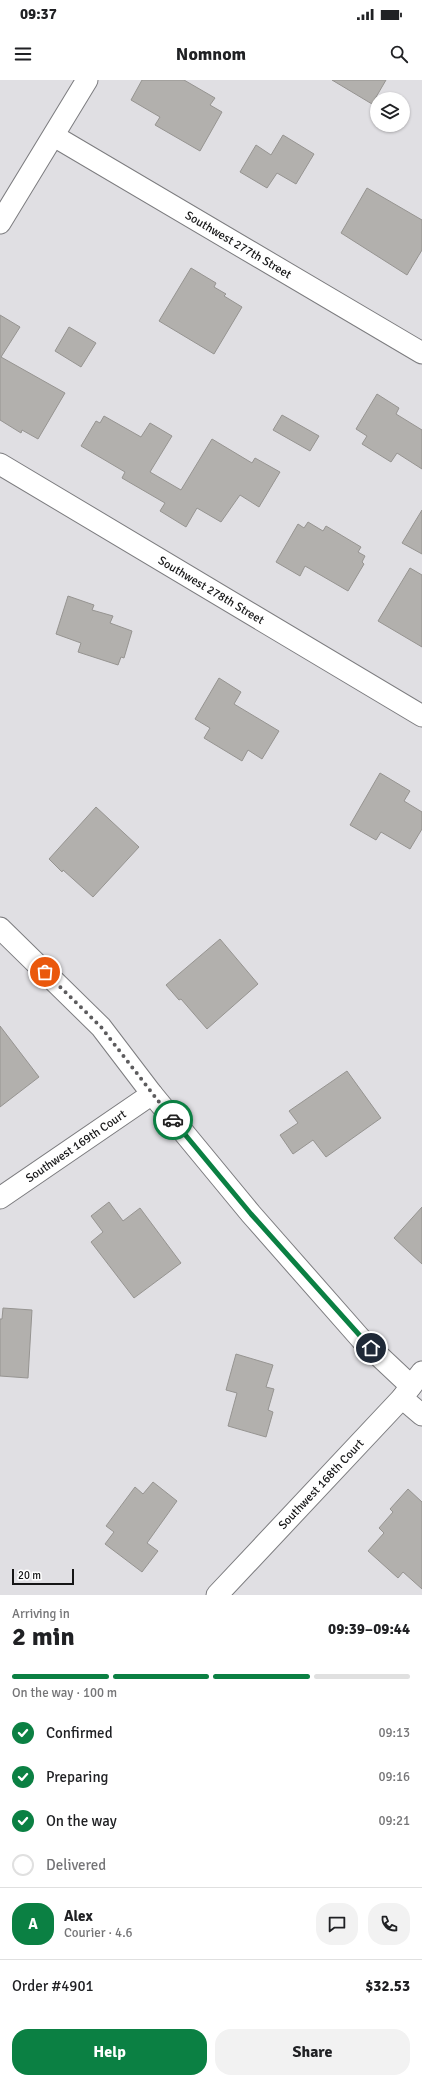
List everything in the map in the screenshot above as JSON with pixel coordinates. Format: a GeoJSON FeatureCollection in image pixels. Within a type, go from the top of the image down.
{"type":"FeatureCollection","features":[{"type":"Feature","properties":{"kind":"street"},"geometry":{"type":"LineString","coordinates":[[0,223],[87,80]]}},
{"type":"Feature","properties":{"kind":"street","name":"Southwest 277th Street"},"geometry":{"type":"LineString","coordinates":[[54,136],[422,353]]}},
{"type":"Feature","properties":{"kind":"street","name":"Southwest 278th Street"},"geometry":{"type":"LineString","coordinates":[[0,464],[422,716]]}},
{"type":"Feature","properties":{"kind":"street"},"geometry":{"type":"LineString","coordinates":[[0,928],[101,1027],[152,1094],[251,1214],[361,1339],[411,1385],[422,1415]]}},
{"type":"Feature","properties":{"kind":"street","name":"Southwest 169th Court"},"geometry":{"type":"LineString","coordinates":[[0,1198],[152,1094]]}},
{"type":"Feature","properties":{"kind":"street","name":"Southwest 168th Court"},"geometry":{"type":"LineString","coordinates":[[217,1595],[411,1385]]}},
{"type":"Feature","properties":{"kind":"building"},"geometry":{"type":"Polygon","coordinates":[[[142,80],[184,80],[215,98],[210,105],[222,112],[200,151],[155,125],[160,117],[131,100],[142,80]]]}},
{"type":"Feature","properties":{"kind":"building"},"geometry":{"type":"Polygon","coordinates":[[[332,80],[386,80],[379,92],[370,92],[370,103],[332,80]]]}},
{"type":"Feature","properties":{"kind":"building"},"geometry":{"type":"Polygon","coordinates":[[[283,135],[314,154],[296,184],[277,173],[267,188],[240,172],[256,145],[271,155],[283,135]]]}},
{"type":"Feature","properties":{"kind":"building"},"geometry":{"type":"Polygon","coordinates":[[[367,188],[422,220],[422,250],[407,275],[341,233],[367,188]]]}},
{"type":"Feature","properties":{"kind":"building"},"geometry":{"type":"Polygon","coordinates":[[[191,268],[216,283],[214,287],[226,294],[224,296],[242,307],[214,354],[159,321],[191,268]]]}},
{"type":"Feature","properties":{"kind":"building"},"geometry":{"type":"Polygon","coordinates":[[[0,315],[20,327],[1,357],[65,393],[38,439],[22,430],[21,433],[0,420],[0,315]]]}},
{"type":"Feature","properties":{"kind":"building"},"geometry":{"type":"Polygon","coordinates":[[[69,327],[96,343],[81,367],[55,351],[69,327]]]}},
{"type":"Feature","properties":{"kind":"building"},"geometry":{"type":"Polygon","coordinates":[[[377,394],[399,408],[396,414],[422,430],[422,469],[397,453],[391,462],[362,444],[367,436],[356,429],[377,394]]]}},
{"type":"Feature","properties":{"kind":"building"},"geometry":{"type":"Polygon","coordinates":[[[282,415],[319,436],[310,451],[273,430],[282,415]]]}},
{"type":"Feature","properties":{"kind":"building"},"geometry":{"type":"Polygon","coordinates":[[[104,416],[141,437],[150,423],[172,436],[150,472],[181,490],[212,439],[252,463],[255,458],[280,472],[259,507],[240,495],[221,522],[197,508],[186,527],[160,511],[165,503],[122,478],[125,472],[81,446],[96,421],[100,423],[104,416]]]}},
{"type":"Feature","properties":{"kind":"building"},"geometry":{"type":"Polygon","coordinates":[[[422,510],[422,554],[402,543],[422,510]]]}},
{"type":"Feature","properties":{"kind":"building"},"geometry":{"type":"Polygon","coordinates":[[[308,522],[323,531],[326,526],[361,547],[358,552],[365,556],[362,562],[364,564],[348,591],[305,566],[300,576],[276,562],[298,524],[304,528],[308,522]]]}},
{"type":"Feature","properties":{"kind":"building"},"geometry":{"type":"Polygon","coordinates":[[[410,568],[422,575],[422,647],[378,621],[410,568]]]}},
{"type":"Feature","properties":{"kind":"building"},"geometry":{"type":"Polygon","coordinates":[[[68,596],[94,605],[92,610],[113,616],[110,623],[132,631],[124,658],[121,657],[118,665],[78,652],[81,643],[56,634],[68,596]]]}},
{"type":"Feature","properties":{"kind":"building"},"geometry":{"type":"Polygon","coordinates":[[[219,678],[241,692],[234,704],[279,731],[262,759],[248,750],[242,761],[204,738],[210,728],[195,719],[219,678]]]}},
{"type":"Feature","properties":{"kind":"building"},"geometry":{"type":"Polygon","coordinates":[[[380,773],[410,791],[404,801],[422,812],[422,829],[410,849],[381,832],[376,840],[350,825],[380,773]]]}},
{"type":"Feature","properties":{"kind":"building"},"geometry":{"type":"Polygon","coordinates":[[[96,807],[139,847],[93,897],[63,870],[62,872],[49,859],[96,807]]]}},
{"type":"Feature","properties":{"kind":"building"},"geometry":{"type":"Polygon","coordinates":[[[220,939],[258,984],[207,1029],[181,999],[179,1000],[166,985],[220,939]]]}},
{"type":"Feature","properties":{"kind":"building"},"geometry":{"type":"Polygon","coordinates":[[[0,1026],[39,1077],[0,1107],[0,1026]]]}},
{"type":"Feature","properties":{"kind":"building"},"geometry":{"type":"Polygon","coordinates":[[[347,1071],[381,1118],[326,1157],[313,1140],[293,1154],[280,1135],[298,1123],[289,1111],[347,1071]]]}},
{"type":"Feature","properties":{"kind":"building"},"geometry":{"type":"Polygon","coordinates":[[[109,1202],[123,1221],[140,1208],[181,1263],[134,1298],[91,1242],[103,1232],[91,1216],[109,1202]]]}},
{"type":"Feature","properties":{"kind":"building"},"geometry":{"type":"Polygon","coordinates":[[[422,1207],[422,1264],[394,1238],[422,1207]]]}},
{"type":"Feature","properties":{"kind":"building"},"geometry":{"type":"Polygon","coordinates":[[[3,1308],[32,1310],[28,1378],[0,1376],[0,1319],[2,1319],[3,1308]]]}},
{"type":"Feature","properties":{"kind":"building"},"geometry":{"type":"Polygon","coordinates":[[[236,1354],[273,1365],[266,1387],[274,1389],[268,1410],[273,1412],[266,1437],[228,1426],[237,1393],[226,1390],[236,1354]]]}},
{"type":"Feature","properties":{"kind":"building"},"geometry":{"type":"Polygon","coordinates":[[[153,1482],[177,1501],[147,1543],[158,1551],[142,1572],[105,1544],[114,1532],[106,1526],[135,1487],[143,1494],[153,1482]]]}},
{"type":"Feature","properties":{"kind":"building"},"geometry":{"type":"Polygon","coordinates":[[[408,1489],[422,1502],[422,1589],[403,1572],[398,1578],[368,1551],[384,1533],[379,1528],[393,1512],[390,1509],[408,1489]]]}},
{"type":"Feature","properties":{"kind":"way so far"},"geometry":{"type":"LineString","coordinates":[[45,972],[101,1027],[173,1120]]}},
{"type":"Feature","properties":{"kind":"route"},"geometry":{"type":"LineString","coordinates":[[173,1120],[251,1214],[361,1339],[371,1348]]}}]}
